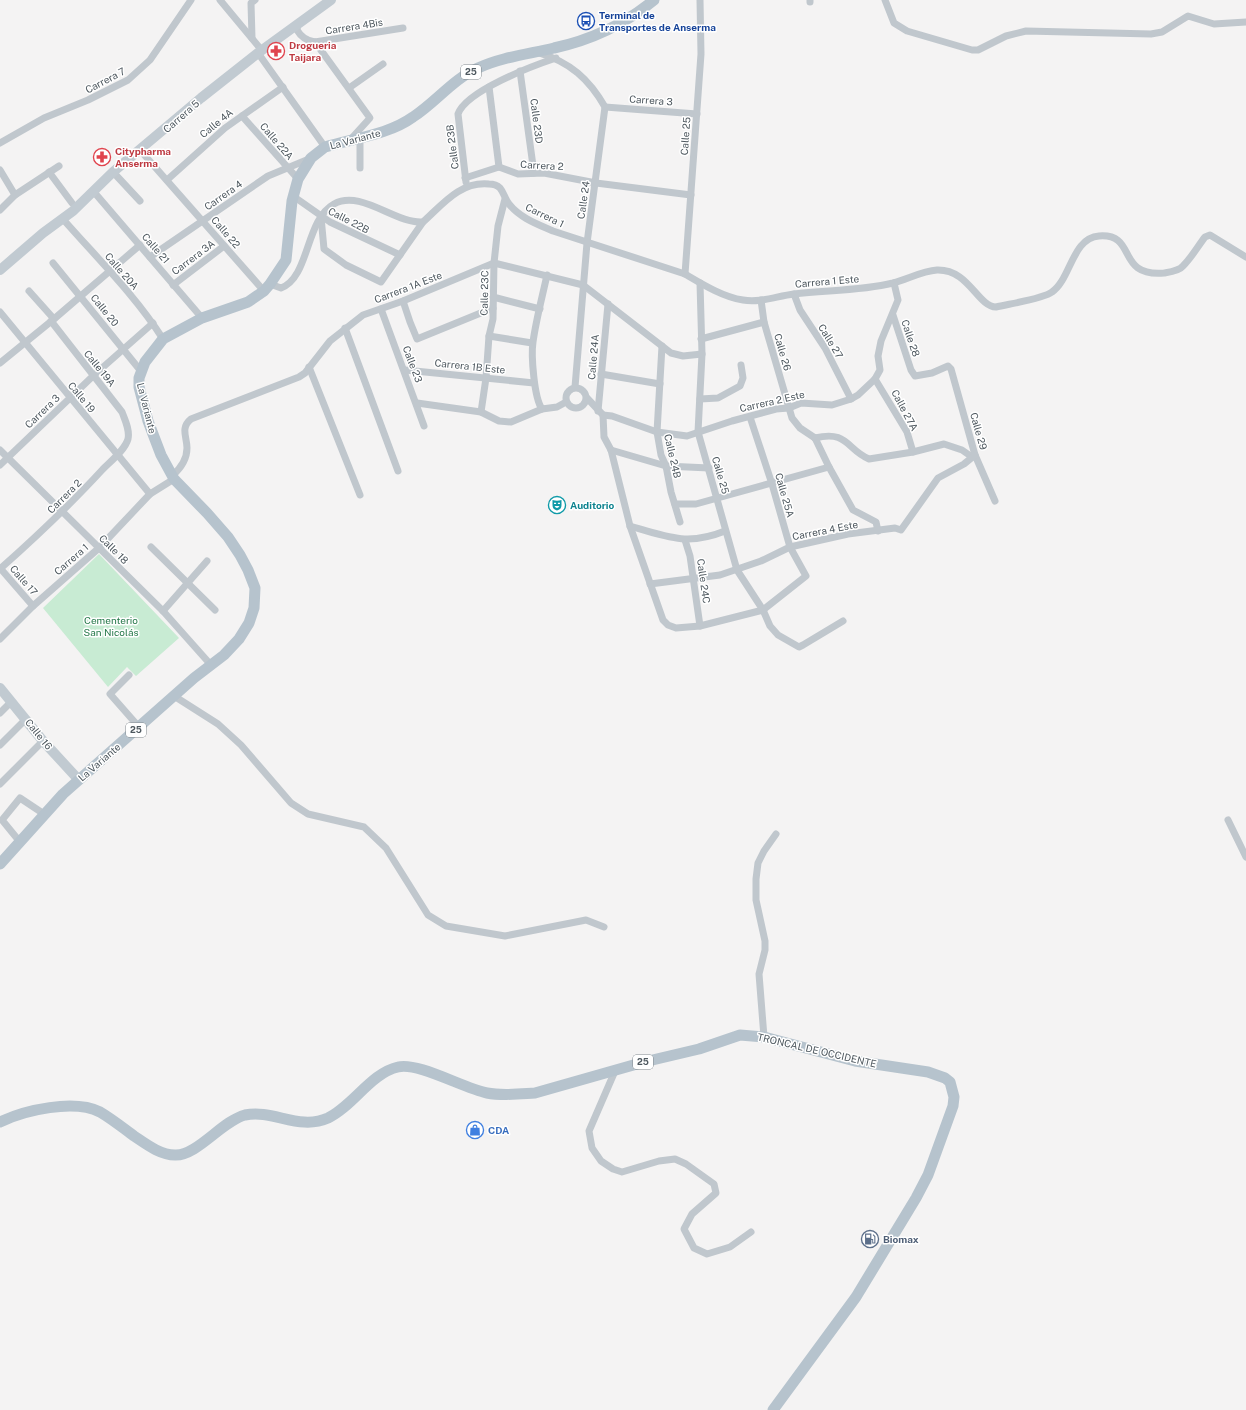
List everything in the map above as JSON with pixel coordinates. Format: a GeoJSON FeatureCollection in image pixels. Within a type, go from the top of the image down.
{"type":"FeatureCollection","features":[{"type":"Feature","properties":{"kind":"main road","name":"La Variante"},"geometry":{"type":"LineString","coordinates":[[0,864],[44,814],[78,779],[224,655],[239,639],[249,623],[254,608],[254,588],[240,554],[228,537],[207,513],[173,478],[160,455],[148,421],[139,387],[140,370],[145,362],[163,339],[202,318],[237,307],[267,288],[286,260],[293,196],[298,179],[311,158],[325,147],[391,128],[412,118],[457,82],[478,68],[511,56],[570,44],[602,32],[633,16],[654,0]]}},
{"type":"Feature","properties":{"kind":"main road","name":"TRONCAL DE OCCIDENTE"},"geometry":{"type":"LineString","coordinates":[[0,1122],[18,1114],[36,1110],[69,1106],[86,1108],[99,1112],[159,1152],[175,1155],[188,1151],[229,1123],[244,1116],[262,1114],[302,1123],[321,1121],[338,1112],[381,1075],[398,1066],[414,1068],[468,1088],[502,1095],[535,1093],[699,1049],[740,1035],[764,1037],[855,1060],[939,1075],[950,1082],[954,1097],[953,1106],[931,1168],[916,1198],[856,1297],[773,1410]]}},
{"type":"Feature","properties":{"kind":"street"},"geometry":{"type":"LineString","coordinates":[[220,0],[252,38],[283,87],[325,147]]}},
{"type":"Feature","properties":{"kind":"street"},"geometry":{"type":"LineString","coordinates":[[252,38],[251,3],[255,0]]}},
{"type":"Feature","properties":{"kind":"street","name":"Carrera 5"},"geometry":{"type":"LineString","coordinates":[[0,263],[72,204],[187,105],[322,0]]}},
{"type":"Feature","properties":{"kind":"street","name":"Carrera 5"},"geometry":{"type":"LineString","coordinates":[[0,270],[94,192],[113,172],[259,50],[331,0]]}},
{"type":"Feature","properties":{"kind":"street","name":"Calle 25"},"geometry":{"type":"LineString","coordinates":[[685,274],[701,54],[700,0]]}},
{"type":"Feature","properties":{"kind":"street"},"geometry":{"type":"LineString","coordinates":[[885,0],[894,23],[907,31],[972,50],[978,50],[1006,36],[1026,31],[1151,34],[1162,32],[1188,16],[1214,24],[1246,22]]}},
{"type":"Feature","properties":{"kind":"street","name":"Carrera 7"},"geometry":{"type":"LineString","coordinates":[[0,142],[44,118],[88,100],[128,80],[150,60],[190,1]]}},
{"type":"Feature","properties":{"kind":"street"},"geometry":{"type":"LineString","coordinates":[[298,23],[297,30],[311,41],[349,88],[370,118],[355,139],[360,168]]}},
{"type":"Feature","properties":{"kind":"street","name":"Carrera 4Bis"},"geometry":{"type":"LineString","coordinates":[[311,41],[403,28]]}},
{"type":"Feature","properties":{"kind":"street"},"geometry":{"type":"LineString","coordinates":[[536,52],[556,58],[571,66],[585,78],[605,107]]}},
{"type":"Feature","properties":{"kind":"street"},"geometry":{"type":"LineString","coordinates":[[465,178],[499,167],[489,87],[520,71],[556,58]]}},
{"type":"Feature","properties":{"kind":"street"},"geometry":{"type":"LineString","coordinates":[[349,88],[383,64]]}},
{"type":"Feature","properties":{"kind":"street","name":"Calle 23D"},"geometry":{"type":"LineString","coordinates":[[520,71],[534,173]]}},
{"type":"Feature","properties":{"kind":"street","name":"Calle 4A"},"geometry":{"type":"LineString","coordinates":[[167,180],[222,131],[283,87]]}},
{"type":"Feature","properties":{"kind":"street","name":"Calle 23B"},"geometry":{"type":"LineString","coordinates":[[466,186],[458,114],[460,107],[489,87]]}},
{"type":"Feature","properties":{"kind":"street","name":"Carrera 3"},"geometry":{"type":"LineString","coordinates":[[605,107],[697,114]]}},
{"type":"Feature","properties":{"kind":"street","name":"Calle 24"},"geometry":{"type":"LineString","coordinates":[[575,387],[587,243],[605,107]]}},
{"type":"Feature","properties":{"kind":"street","name":"Calle 22A"},"geometry":{"type":"LineString","coordinates":[[242,116],[298,179]]}},
{"type":"Feature","properties":{"kind":"street","name":"Calle 22"},"geometry":{"type":"LineString","coordinates":[[140,150],[224,246],[267,288]]}},
{"type":"Feature","properties":{"kind":"street","name":"Carrera 4"},"geometry":{"type":"LineString","coordinates":[[150,257],[268,176],[289,169],[311,158]]}},
{"type":"Feature","properties":{"kind":"street"},"geometry":{"type":"LineString","coordinates":[[0,210],[15,195],[59,166]]}},
{"type":"Feature","properties":{"kind":"street","name":"Carrera 2"},"geometry":{"type":"LineString","coordinates":[[499,167],[518,174],[534,173],[570,177],[596,184],[691,195]]}},
{"type":"Feature","properties":{"kind":"street"},"geometry":{"type":"LineString","coordinates":[[0,170],[15,195]]}},
{"type":"Feature","properties":{"kind":"street"},"geometry":{"type":"LineString","coordinates":[[49,172],[72,204]]}},
{"type":"Feature","properties":{"kind":"street"},"geometry":{"type":"LineString","coordinates":[[113,172],[140,201]]}},
{"type":"Feature","properties":{"kind":"street","name":"Carrera 1"},"geometry":{"type":"LineString","coordinates":[[423,222],[453,194],[466,186],[483,183],[494,184],[500,187],[505,199],[519,214],[553,231],[685,274],[700,283],[742,300],[761,300]]}},
{"type":"Feature","properties":{"kind":"street","name":"Calle 21"},"geometry":{"type":"LineString","coordinates":[[94,192],[202,318]]}},
{"type":"Feature","properties":{"kind":"street","name":"Calle 22B"},"geometry":{"type":"LineString","coordinates":[[293,196],[321,217],[352,234],[400,255]]}},
{"type":"Feature","properties":{"kind":"street","name":"Calle 23C"},"geometry":{"type":"LineString","coordinates":[[480,412],[486,378],[489,336],[493,319],[494,263],[498,226],[505,199]]}},
{"type":"Feature","properties":{"kind":"street"},"geometry":{"type":"LineString","coordinates":[[267,288],[281,288],[290,282],[299,268],[321,217],[334,204],[349,201],[361,202],[412,222],[423,222]]}},
{"type":"Feature","properties":{"kind":"street"},"geometry":{"type":"LineString","coordinates":[[321,217],[324,249],[346,265],[381,282],[423,222]]}},
{"type":"Feature","properties":{"kind":"street","name":"Calle 20A"},"geometry":{"type":"LineString","coordinates":[[62,218],[110,270],[153,323],[163,339]]}},
{"type":"Feature","properties":{"kind":"street","name":"Carrera 1 Este"},"geometry":{"type":"LineString","coordinates":[[761,300],[794,294],[852,290],[894,282],[936,270],[949,271],[964,279],[989,305],[996,307],[1053,292],[1065,277],[1080,247],[1089,238],[1099,236],[1116,238],[1122,244],[1132,264],[1146,273],[1171,272],[1182,267],[1205,237],[1210,235],[1246,257]]}},
{"type":"Feature","properties":{"kind":"street"},"geometry":{"type":"LineString","coordinates":[[0,363],[24,341],[52,320],[140,246]]}},
{"type":"Feature","properties":{"kind":"street","name":"Carrera 3A"},"geometry":{"type":"LineString","coordinates":[[173,285],[224,246]]}},
{"type":"Feature","properties":{"kind":"street","name":"Calle 20"},"geometry":{"type":"LineString","coordinates":[[53,263],[124,348],[140,370]]}},
{"type":"Feature","properties":{"kind":"street"},"geometry":{"type":"LineString","coordinates":[[494,263],[583,285],[671,353],[683,356],[702,354]]}},
{"type":"Feature","properties":{"kind":"street","name":"Carrera 1A Este"},"geometry":{"type":"LineString","coordinates":[[173,478],[186,456],[187,448],[184,433],[187,422],[191,418],[299,377],[310,367],[322,349],[345,328],[363,315],[404,301],[494,263]]}},
{"type":"Feature","properties":{"kind":"street"},"geometry":{"type":"LineString","coordinates":[[542,408],[539,404],[534,382],[532,343],[547,275]]}},
{"type":"Feature","properties":{"kind":"street","name":"Calle 28"},"geometry":{"type":"LineString","coordinates":[[894,282],[898,300],[893,315],[910,370],[915,376],[932,373],[948,366]]}},
{"type":"Feature","properties":{"kind":"street","name":"Calle 25"},"geometry":{"type":"LineString","coordinates":[[700,283],[702,354],[698,432],[737,570],[763,610],[766,621],[778,635],[799,647],[843,621]]}},
{"type":"Feature","properties":{"kind":"street","name":"Calle 19A"},"geometry":{"type":"LineString","coordinates":[[29,291],[122,412],[128,429]]}},
{"type":"Feature","properties":{"kind":"street","name":"Calle 27"},"geometry":{"type":"LineString","coordinates":[[794,294],[800,310],[825,348],[851,399]]}},
{"type":"Feature","properties":{"kind":"street"},"geometry":{"type":"LineString","coordinates":[[493,297],[540,309]]}},
{"type":"Feature","properties":{"kind":"street","name":"Calle 26"},"geometry":{"type":"LineString","coordinates":[[761,300],[764,322],[789,408]]}},
{"type":"Feature","properties":{"kind":"street"},"geometry":{"type":"LineString","coordinates":[[404,301],[410,322],[418,339],[493,308]]}},
{"type":"Feature","properties":{"kind":"street","name":"Calle 24A"},"geometry":{"type":"LineString","coordinates":[[608,304],[601,374],[600,413],[604,437],[611,450],[630,526],[662,620],[668,625],[676,628],[700,626]]}},
{"type":"Feature","properties":{"kind":"street","name":"Calle 23"},"geometry":{"type":"LineString","coordinates":[[381,309],[405,370],[424,426]]}},
{"type":"Feature","properties":{"kind":"street","name":"Calle 19"},"geometry":{"type":"LineString","coordinates":[[0,312],[150,494]]}},
{"type":"Feature","properties":{"kind":"street"},"geometry":{"type":"LineString","coordinates":[[875,379],[880,370],[878,356],[881,341],[893,315]]}},
{"type":"Feature","properties":{"kind":"street"},"geometry":{"type":"LineString","coordinates":[[701,339],[764,322]]}},
{"type":"Feature","properties":{"kind":"street","name":"Carrera 3"},"geometry":{"type":"LineString","coordinates":[[0,465],[93,376],[153,323]]}},
{"type":"Feature","properties":{"kind":"street"},"geometry":{"type":"LineString","coordinates":[[345,328],[398,471]]}},
{"type":"Feature","properties":{"kind":"street"},"geometry":{"type":"LineString","coordinates":[[489,336],[532,343]]}},
{"type":"Feature","properties":{"kind":"street","name":"Calle 24B"},"geometry":{"type":"LineString","coordinates":[[662,346],[657,432],[661,455],[666,466],[680,522]]}},
{"type":"Feature","properties":{"kind":"street"},"geometry":{"type":"LineString","coordinates":[[700,399],[718,398],[740,386],[743,378],[741,365]]}},
{"type":"Feature","properties":{"kind":"street","name":"Calle 29"},"geometry":{"type":"LineString","coordinates":[[948,366],[951,369],[973,456],[995,501]]}},
{"type":"Feature","properties":{"kind":"street"},"geometry":{"type":"LineString","coordinates":[[310,367],[360,495]]}},
{"type":"Feature","properties":{"kind":"street","name":"Carrera 1B Este"},"geometry":{"type":"LineString","coordinates":[[405,370],[534,382]]}},
{"type":"Feature","properties":{"kind":"street"},"geometry":{"type":"LineString","coordinates":[[601,374],[660,384]]}},
{"type":"Feature","properties":{"kind":"street","name":"Carrera 2 Este"},"geometry":{"type":"LineString","coordinates":[[600,413],[657,432],[687,436],[776,409],[789,408],[801,403],[832,405],[851,399],[858,395],[875,379]]}},
{"type":"Feature","properties":{"kind":"street","name":"Calle 27A"},"geometry":{"type":"LineString","coordinates":[[875,379],[907,432],[913,452]]}},
{"type":"Feature","properties":{"kind":"street"},"geometry":{"type":"LineString","coordinates":[[417,403],[480,412],[499,421],[510,422],[542,408],[556,407],[566,402],[569,390],[575,387],[581,388],[585,392],[587,398],[600,413]]}},
{"type":"Feature","properties":{"kind":"street"},"geometry":{"type":"LineString","coordinates":[[566,402],[572,407],[577,408],[584,404],[587,398]]}},
{"type":"Feature","properties":{"kind":"street"},"geometry":{"type":"LineString","coordinates":[[789,408],[792,418],[800,428],[815,438],[828,468],[853,510],[876,522],[878,532]]}},
{"type":"Feature","properties":{"kind":"street","name":"Calle 25A"},"geometry":{"type":"LineString","coordinates":[[750,417],[772,484],[790,547],[806,576],[763,610]]}},
{"type":"Feature","properties":{"kind":"street","name":"Carrera 2"},"geometry":{"type":"LineString","coordinates":[[0,569],[63,513],[117,455],[126,444],[129,437],[128,429]]}},
{"type":"Feature","properties":{"kind":"street"},"geometry":{"type":"LineString","coordinates":[[815,438],[824,436],[843,439],[869,459],[913,452],[944,444],[962,450],[973,456]]}},
{"type":"Feature","properties":{"kind":"street","name":"Calle 18"},"geometry":{"type":"LineString","coordinates":[[0,450],[163,611],[211,665]]}},
{"type":"Feature","properties":{"kind":"street"},"geometry":{"type":"LineString","coordinates":[[611,450],[666,466],[709,468]]}},
{"type":"Feature","properties":{"kind":"street","name":"Carrera 4 Este"},"geometry":{"type":"LineString","coordinates":[[650,584],[720,575],[761,561],[790,547],[848,534],[878,532],[895,528],[901,530],[938,478],[964,464],[973,456]]}},
{"type":"Feature","properties":{"kind":"street"},"geometry":{"type":"LineString","coordinates":[[675,504],[696,504],[717,497],[772,484],[828,468]]}},
{"type":"Feature","properties":{"kind":"street","name":"Carrera 1"},"geometry":{"type":"LineString","coordinates":[[0,639],[33,606],[99,548],[150,494],[173,478]]}},
{"type":"Feature","properties":{"kind":"street"},"geometry":{"type":"LineString","coordinates":[[630,526],[664,537],[685,540],[707,538],[726,531]]}},
{"type":"Feature","properties":{"kind":"street","name":"Calle 24C"},"geometry":{"type":"LineString","coordinates":[[685,540],[694,579],[700,626]]}},
{"type":"Feature","properties":{"kind":"street"},"geometry":{"type":"LineString","coordinates":[[151,547],[214,610]]}},
{"type":"Feature","properties":{"kind":"street"},"geometry":{"type":"LineString","coordinates":[[163,611],[207,561]]}},
{"type":"Feature","properties":{"kind":"street","name":"Calle 17"},"geometry":{"type":"LineString","coordinates":[[0,569],[33,606]]}},
{"type":"Feature","properties":{"kind":"street"},"geometry":{"type":"LineString","coordinates":[[700,626],[763,610]]}},
{"type":"Feature","properties":{"kind":"street"},"geometry":{"type":"LineString","coordinates":[[130,675],[110,694],[139,727]]}},
{"type":"Feature","properties":{"kind":"street","name":"Calle 16"},"geometry":{"type":"LineString","coordinates":[[0,688],[26,718],[43,741],[78,779]]}},
{"type":"Feature","properties":{"kind":"street"},"geometry":{"type":"LineString","coordinates":[[174,696],[218,724],[241,746],[291,803],[308,814],[364,827],[386,848],[428,915],[446,926],[505,936],[586,920],[604,927]]}},
{"type":"Feature","properties":{"kind":"street"},"geometry":{"type":"LineString","coordinates":[[0,713],[11,702]]}},
{"type":"Feature","properties":{"kind":"street"},"geometry":{"type":"LineString","coordinates":[[0,745],[26,718]]}},
{"type":"Feature","properties":{"kind":"street"},"geometry":{"type":"LineString","coordinates":[[0,784],[43,741]]}},
{"type":"Feature","properties":{"kind":"street"},"geometry":{"type":"LineString","coordinates":[[20,842],[1,821],[20,798],[44,814]]}},
{"type":"Feature","properties":{"kind":"street"},"geometry":{"type":"LineString","coordinates":[[1228,820],[1246,857]]}},
{"type":"Feature","properties":{"kind":"street"},"geometry":{"type":"LineString","coordinates":[[764,1037],[759,974],[765,950],[765,941],[756,900],[756,879],[761,857],[776,834]]}},
{"type":"Feature","properties":{"kind":"street"},"geometry":{"type":"LineString","coordinates":[[615,1071],[589,1131],[592,1148],[601,1161],[613,1169],[622,1172],[659,1161],[675,1159],[686,1164],[714,1184],[716,1194],[692,1214],[684,1229],[694,1248],[707,1254],[730,1247],[751,1232]]}},
{"type":"Feature","properties":{"kind":"green space","name":"Cementerio San Nicolás"},"geometry":{"type":"Polygon","coordinates":[[[99,554],[179,638],[136,676],[127,667],[108,687],[43,608],[99,554]]]}},
{"type":"Feature","properties":{"kind":"place","name":"Terminal de Transportes de Anserma"},"geometry":{"type":"Point","coordinates":[586,21]}},
{"type":"Feature","properties":{"kind":"place","name":"Drogueria Taijara"},"geometry":{"type":"Point","coordinates":[276,51]}},
{"type":"Feature","properties":{"kind":"place","name":"Citypharma Anserma"},"geometry":{"type":"Point","coordinates":[102,157]}},
{"type":"Feature","properties":{"kind":"place","name":"Auditorio"},"geometry":{"type":"Point","coordinates":[557,505]}},
{"type":"Feature","properties":{"kind":"place","name":"CDA"},"geometry":{"type":"Point","coordinates":[475,1130]}},
{"type":"Feature","properties":{"kind":"place","name":"Biomax"},"geometry":{"type":"Point","coordinates":[870,1239]}}]}
